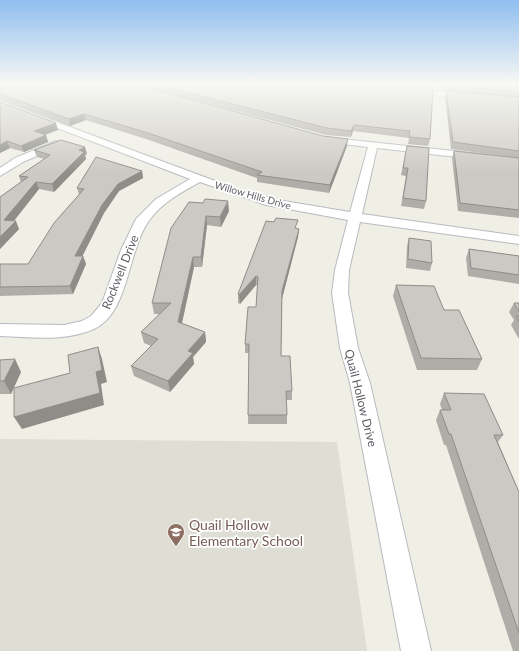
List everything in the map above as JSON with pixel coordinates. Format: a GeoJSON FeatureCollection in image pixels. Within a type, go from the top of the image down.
{"type":"FeatureCollection","features":[{"type":"Feature","properties":{"kind":"street","name":"Willow Hills Drive"},"geometry":{"type":"LineString","coordinates":[[22,113],[82,134],[230,190],[270,202],[355,217],[519,240]]}},
{"type":"Feature","properties":{"kind":"street"},"geometry":{"type":"LineString","coordinates":[[0,173],[24,158],[82,134]]}},
{"type":"Feature","properties":{"kind":"street"},"geometry":{"type":"LineString","coordinates":[[314,137],[519,161]]}},
{"type":"Feature","properties":{"kind":"street","name":"Quail Hollow Drive"},"geometry":{"type":"LineString","coordinates":[[373,145],[342,270],[340,293],[343,319],[349,348],[360,383],[416,651]]}},
{"type":"Feature","properties":{"kind":"street","name":"Rockwell Drive"},"geometry":{"type":"LineString","coordinates":[[0,330],[63,330],[84,328],[98,320],[106,310],[111,300],[141,222],[151,210],[166,198],[200,178]]}},
{"type":"Feature","properties":{"kind":"shaded area","name":"Quail Hollow Elementary School"},"geometry":{"type":"Polygon","coordinates":[[[0,439],[337,442],[367,651],[0,651],[0,439]]]}},
{"type":"Feature","properties":{"kind":"building"},"geometry":{"type":"Polygon","coordinates":[[[0,113],[30,113],[56,123],[34,131],[46,135],[21,146],[7,141],[0,145],[0,113]]]}},
{"type":"Feature","properties":{"kind":"building"},"geometry":{"type":"Polygon","coordinates":[[[53,113],[241,113],[323,136],[348,139],[330,185],[257,175],[262,172],[148,133],[84,114],[69,119],[53,113]]]}},
{"type":"Feature","properties":{"kind":"building"},"geometry":{"type":"Polygon","coordinates":[[[270,113],[432,113],[430,139],[409,137],[410,131],[354,125],[351,131],[327,128],[270,113]]]}},
{"type":"Feature","properties":{"kind":"building"},"geometry":{"type":"Polygon","coordinates":[[[449,113],[519,113],[519,151],[453,142],[449,113]]]}},
{"type":"Feature","properties":{"kind":"building"},"geometry":{"type":"Polygon","coordinates":[[[61,140],[85,147],[79,150],[84,152],[52,184],[36,182],[4,220],[16,221],[0,237],[0,197],[28,177],[19,176],[50,155],[34,150],[61,140]]]}},
{"type":"Feature","properties":{"kind":"building"},"geometry":{"type":"Polygon","coordinates":[[[407,146],[429,148],[426,201],[403,198],[408,168],[403,168],[407,146]]]}},
{"type":"Feature","properties":{"kind":"building"},"geometry":{"type":"Polygon","coordinates":[[[454,151],[519,158],[519,210],[460,203],[454,151]]]}},
{"type":"Feature","properties":{"kind":"building"},"geometry":{"type":"Polygon","coordinates":[[[96,157],[142,171],[118,184],[102,205],[75,256],[83,256],[70,286],[0,287],[0,264],[28,264],[54,223],[84,189],[77,188],[96,157]]]}},
{"type":"Feature","properties":{"kind":"building"},"geometry":{"type":"Polygon","coordinates":[[[205,199],[228,201],[220,217],[206,216],[201,257],[193,257],[178,322],[205,332],[188,351],[193,353],[168,381],[131,366],[158,339],[141,332],[171,303],[152,303],[171,228],[189,202],[203,203],[205,199]]]}},
{"type":"Feature","properties":{"kind":"building"},"geometry":{"type":"Polygon","coordinates":[[[276,218],[298,220],[295,228],[299,229],[282,291],[281,356],[290,356],[292,391],[286,391],[287,415],[248,415],[249,344],[245,344],[248,307],[256,307],[258,277],[256,276],[239,295],[238,294],[266,221],[274,222],[276,218]]]}},
{"type":"Feature","properties":{"kind":"building"},"geometry":{"type":"Polygon","coordinates":[[[409,238],[431,241],[432,263],[408,259],[409,238]]]}},
{"type":"Feature","properties":{"kind":"building"},"geometry":{"type":"Polygon","coordinates":[[[469,249],[519,256],[519,275],[471,268],[469,249]]]}},
{"type":"Feature","properties":{"kind":"building"},"geometry":{"type":"Polygon","coordinates":[[[396,285],[434,286],[444,310],[459,310],[482,359],[421,358],[396,285]]]}},
{"type":"Feature","properties":{"kind":"building"},"geometry":{"type":"Polygon","coordinates":[[[514,303],[519,303],[519,312],[514,303]]]}},
{"type":"Feature","properties":{"kind":"building"},"geometry":{"type":"Polygon","coordinates":[[[98,347],[102,370],[96,372],[100,393],[14,417],[14,388],[70,373],[68,355],[98,347]]]}},
{"type":"Feature","properties":{"kind":"building"},"geometry":{"type":"Polygon","coordinates":[[[15,359],[4,381],[0,381],[0,360],[15,359]]]}},
{"type":"Feature","properties":{"kind":"building"},"geometry":{"type":"Polygon","coordinates":[[[444,393],[484,394],[503,435],[494,435],[519,492],[519,633],[451,434],[449,434],[440,410],[451,410],[444,393]]]}},
{"type":"Feature","properties":{"kind":"place","name":"Quail Hollow Elementary School"},"geometry":{"type":"Point","coordinates":[176,547]}}]}
